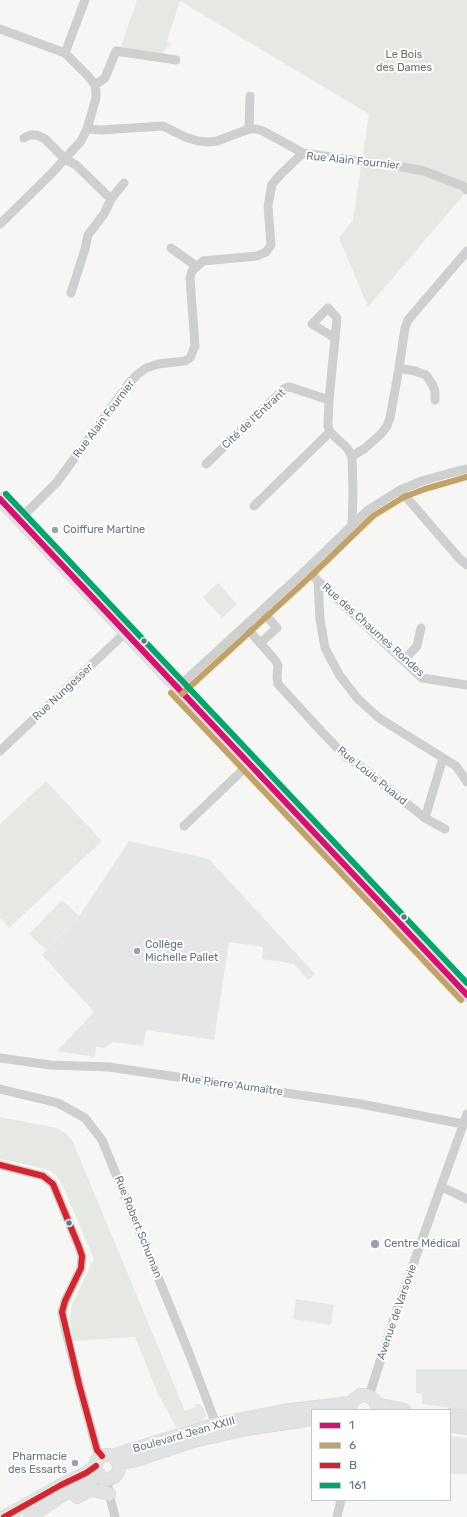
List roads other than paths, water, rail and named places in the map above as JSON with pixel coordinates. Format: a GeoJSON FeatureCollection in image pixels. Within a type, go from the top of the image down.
{"type":"FeatureCollection","features":[{"type":"Feature","properties":{"kind":"main road"},"geometry":{"type":"LineString","coordinates":[[0,499],[467,995]]}},
{"type":"Feature","properties":{"kind":"main road","name":"Boulevard Jean XXIII"},"geometry":{"type":"LineString","coordinates":[[317,1409],[351,1407],[354,1400],[361,1395],[375,1403]]}},
{"type":"Feature","properties":{"kind":"main road"},"geometry":{"type":"LineString","coordinates":[[375,1403],[400,1409]]}},
{"type":"Feature","properties":{"kind":"main road","name":"Boulevard Jean XXIII"},"geometry":{"type":"LineString","coordinates":[[4,1517],[61,1485],[86,1473],[216,1424],[283,1411],[311,1409]]}},
{"type":"Feature","properties":{"kind":"main road"},"geometry":{"type":"LineString","coordinates":[[451,1415],[467,1417]]}},
{"type":"Feature","properties":{"kind":"main road","name":"Boulevard Jean XXIII"},"geometry":{"type":"LineString","coordinates":[[34,1514],[61,1496],[87,1483],[106,1466],[136,1460],[190,1442],[246,1429],[311,1419]]}},
{"type":"Feature","properties":{"kind":"main road"},"geometry":{"type":"LineString","coordinates":[[451,1425],[467,1428]]}},
{"type":"Feature","properties":{"kind":"main road","name":"Boulevard Jean XXIII"},"geometry":{"type":"LineString","coordinates":[[34,1514],[50,1510],[90,1490],[109,1494]]}},
{"type":"Feature","properties":{"kind":"street"},"geometry":{"type":"LineString","coordinates":[[65,53],[85,0]]}},
{"type":"Feature","properties":{"kind":"street"},"geometry":{"type":"LineString","coordinates":[[0,29],[65,53],[88,76],[95,86],[96,98],[87,129],[81,141],[0,224]]}},
{"type":"Feature","properties":{"kind":"street"},"geometry":{"type":"LineString","coordinates":[[95,86],[105,78],[116,51],[176,60]]}},
{"type":"Feature","properties":{"kind":"street"},"geometry":{"type":"LineString","coordinates":[[249,129],[250,96]]}},
{"type":"Feature","properties":{"kind":"street"},"geometry":{"type":"LineString","coordinates":[[87,129],[101,130],[163,126],[185,137],[198,141],[209,142],[217,141],[249,129],[256,129],[263,131],[303,154]]}},
{"type":"Feature","properties":{"kind":"street"},"geometry":{"type":"LineString","coordinates":[[24,138],[30,135],[37,135],[45,139],[65,159],[76,165],[111,199]]}},
{"type":"Feature","properties":{"kind":"street","name":"Rue Alain Fournier"},"geometry":{"type":"LineString","coordinates":[[19,520],[57,482],[130,382],[138,374],[146,368],[158,364],[185,361],[190,358],[195,346],[190,278],[192,271],[203,261],[257,256],[266,252],[271,246],[268,206],[272,184],[303,154],[424,171],[462,186],[467,190]]}},
{"type":"Feature","properties":{"kind":"street"},"geometry":{"type":"LineString","coordinates":[[70,293],[85,249],[88,235],[104,214],[111,199],[124,183]]}},
{"type":"Feature","properties":{"kind":"street"},"geometry":{"type":"LineString","coordinates":[[171,248],[196,266]]}},
{"type":"Feature","properties":{"kind":"street"},"geometry":{"type":"LineString","coordinates":[[352,456],[364,449],[387,426],[400,368],[405,328],[408,320],[467,251]]}},
{"type":"Feature","properties":{"kind":"street"},"geometry":{"type":"LineString","coordinates":[[335,338],[328,426],[330,432],[347,448],[352,456],[352,525]]}},
{"type":"Feature","properties":{"kind":"street"},"geometry":{"type":"LineString","coordinates":[[400,368],[426,375],[435,391],[435,400]]}},
{"type":"Feature","properties":{"kind":"street","name":"Cité de l'Entrant"},"geometry":{"type":"LineString","coordinates":[[206,464],[285,388],[290,387],[329,400]]}},
{"type":"Feature","properties":{"kind":"street"},"geometry":{"type":"LineString","coordinates":[[254,506],[330,432]]}},
{"type":"Feature","properties":{"kind":"street"},"geometry":{"type":"LineString","coordinates":[[177,688],[308,569],[368,510],[400,490],[450,472],[467,469]]}},
{"type":"Feature","properties":{"kind":"street"},"geometry":{"type":"LineString","coordinates":[[400,490],[459,558],[467,565]]}},
{"type":"Feature","properties":{"kind":"street","name":"Rue des Chaumes Rondes"},"geometry":{"type":"LineString","coordinates":[[308,569],[318,581],[422,678],[467,685]]}},
{"type":"Feature","properties":{"kind":"street"},"geometry":{"type":"LineString","coordinates":[[318,581],[320,619],[325,648],[340,676],[358,699],[379,718],[456,766],[467,782]]}},
{"type":"Feature","properties":{"kind":"street"},"geometry":{"type":"LineString","coordinates":[[260,643],[277,628],[262,611]]}},
{"type":"Feature","properties":{"kind":"street","name":"Rue Louis Puaud"},"geometry":{"type":"LineString","coordinates":[[246,626],[278,665],[278,684],[345,756],[364,769],[426,818],[445,829]]}},
{"type":"Feature","properties":{"kind":"street"},"geometry":{"type":"LineString","coordinates":[[404,660],[416,646],[421,628]]}},
{"type":"Feature","properties":{"kind":"street","name":"Rue Nungesser"},"geometry":{"type":"LineString","coordinates":[[0,751],[125,633]]}},
{"type":"Feature","properties":{"kind":"street"},"geometry":{"type":"LineString","coordinates":[[426,818],[443,758]]}},
{"type":"Feature","properties":{"kind":"street"},"geometry":{"type":"LineString","coordinates":[[184,826],[249,764]]}},
{"type":"Feature","properties":{"kind":"street","name":"Rue Pierre Aumaître"},"geometry":{"type":"LineString","coordinates":[[0,1058],[50,1065],[109,1067],[361,1104],[463,1124]]}},
{"type":"Feature","properties":{"kind":"street","name":"Rue Robert Schuman"},"geometry":{"type":"LineString","coordinates":[[0,1089],[58,1103],[85,1118],[102,1140],[148,1250],[216,1424]]}},
{"type":"Feature","properties":{"kind":"street","name":"Avenue de Varsovie"},"geometry":{"type":"LineString","coordinates":[[375,1403],[395,1315],[467,1114]]}},
{"type":"Feature","properties":{"kind":"street"},"geometry":{"type":"LineString","coordinates":[[0,1165],[44,1176],[53,1184],[82,1256],[81,1268],[65,1301],[62,1312],[81,1392],[97,1450],[106,1466],[109,1494],[115,1517]]}},
{"type":"Feature","properties":{"kind":"street"},"geometry":{"type":"LineString","coordinates":[[442,1187],[467,1199]]}},
{"type":"Feature","properties":{"kind":"street"},"geometry":{"type":"LineString","coordinates":[[337,1517],[341,1501]]}},
{"type":"Feature","properties":{"kind":"place","name":"Coiffure Martine"},"geometry":{"type":"Point","coordinates":[55,530]}},
{"type":"Feature","properties":{"kind":"place","name":"Collège Michelle Pallet"},"geometry":{"type":"Point","coordinates":[137,951]}},
{"type":"Feature","properties":{"kind":"place","name":"Centre Médical"},"geometry":{"type":"Point","coordinates":[375,1244]}},
{"type":"Feature","properties":{"kind":"place","name":"Pharmacie des Essarts"},"geometry":{"type":"Point","coordinates":[75,1463]}},
{"type":"Feature","properties":{"kind":"park label","name":"Le Bois des Dames"},"geometry":{"type":"Point","coordinates":[404,61]}}]}
